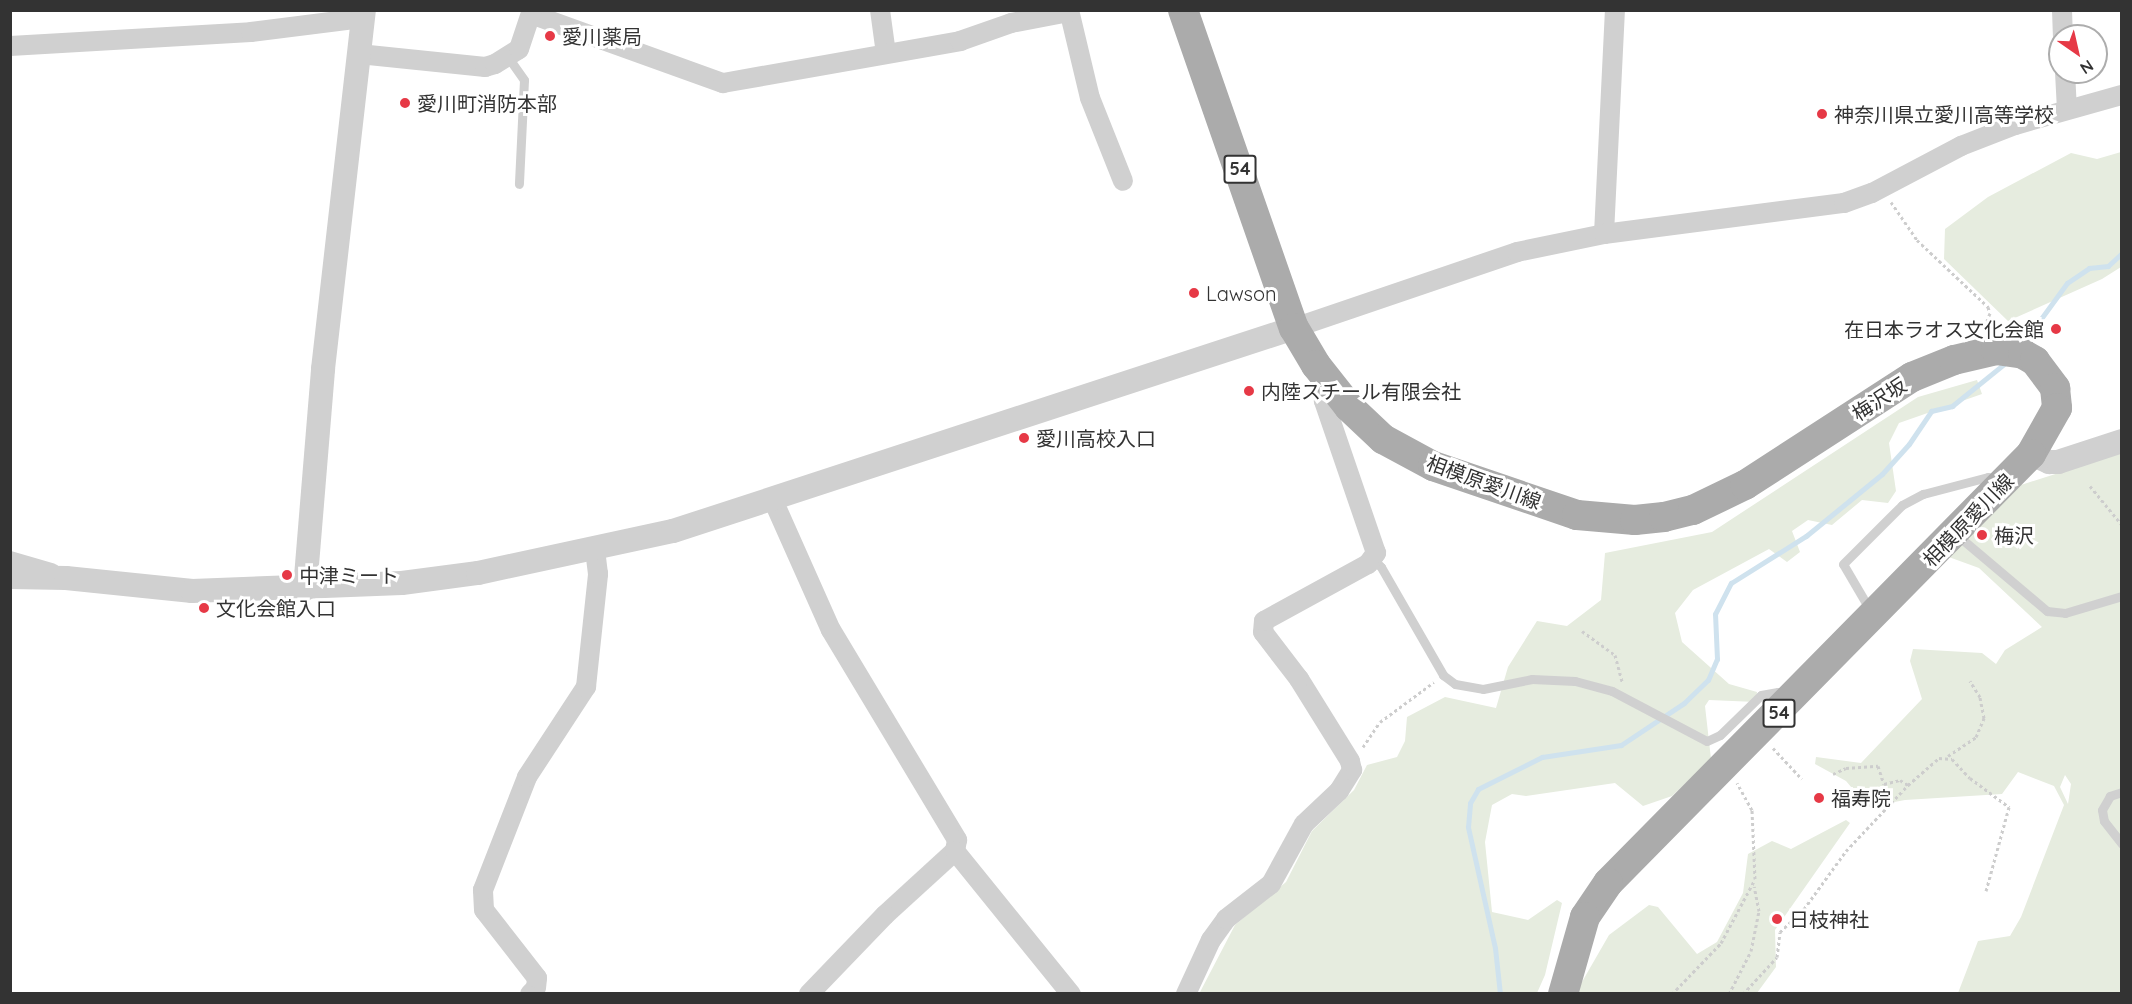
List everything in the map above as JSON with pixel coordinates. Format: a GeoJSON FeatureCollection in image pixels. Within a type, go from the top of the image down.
{"type":"FeatureCollection","features":[{"type":"Feature","properties":{"kind":"main road","name":"相模原愛川線"},"geometry":{"type":"LineString","coordinates":[[1183,10],[1294,328],[1331,386],[1383,439],[1433,466],[1576,514],[1635,520]]}},
{"type":"Feature","properties":{"kind":"main road","name":"梅沢坂"},"geometry":{"type":"LineString","coordinates":[[1635,520],[1674,514],[1720,498],[1912,377],[1986,351],[2023,354],[2035,361],[2055,388],[2057,408],[2031,454]]}},
{"type":"Feature","properties":{"kind":"main road","name":"相模原愛川線"},"geometry":{"type":"LineString","coordinates":[[1563,993],[1585,917],[1608,883],[1791,702],[2031,454]]}},
{"type":"Feature","properties":{"kind":"street"},"geometry":{"type":"LineString","coordinates":[[880,10],[886,54]]}},
{"type":"Feature","properties":{"kind":"street"},"geometry":{"type":"LineString","coordinates":[[1604,234],[1615,10]]}},
{"type":"Feature","properties":{"kind":"street"},"geometry":{"type":"LineString","coordinates":[[359,54],[485,67],[508,57],[523,43],[531,12],[723,83],[960,41],[1011,23],[1069,11],[1090,98],[1123,181]]}},
{"type":"Feature","properties":{"kind":"street"},"geometry":{"type":"LineString","coordinates":[[10,46],[251,32],[363,14],[323,369],[305,589]]}},
{"type":"Feature","properties":{"kind":"street"},"geometry":{"type":"LineString","coordinates":[[2066,84],[2067,109]]}},
{"type":"Feature","properties":{"kind":"street"},"geometry":{"type":"LineString","coordinates":[[10,577],[66,578],[192,591],[305,589],[402,583],[478,573],[595,550],[773,500],[1517,252],[1604,234],[1844,203],[1881,188],[1961,146],[2067,109],[2121,95]]}},
{"type":"Feature","properties":{"kind":"street"},"geometry":{"type":"LineString","coordinates":[[1186,993],[1211,940],[1226,919],[1271,884],[1304,824],[1345,783],[1352,770],[1350,761],[1299,679],[1263,632],[1264,621],[1368,564],[1376,553],[1324,401],[1331,386]]}},
{"type":"Feature","properties":{"kind":"street"},"geometry":{"type":"LineString","coordinates":[[2031,454],[2049,462],[2058,462],[2121,441]]}},
{"type":"Feature","properties":{"kind":"street"},"geometry":{"type":"LineString","coordinates":[[773,500],[831,630],[957,840],[955,851],[885,915],[809,993]]}},
{"type":"Feature","properties":{"kind":"street"},"geometry":{"type":"LineString","coordinates":[[530,993],[536,988],[537,978],[484,910],[483,890],[527,777],[586,687],[598,574],[595,550]]}},
{"type":"Feature","properties":{"kind":"street"},"geometry":{"type":"LineString","coordinates":[[10,561],[66,578]]}},
{"type":"Feature","properties":{"kind":"street"},"geometry":{"type":"LineString","coordinates":[[955,851],[1071,993]]}},
{"type":"Feature","properties":{"kind":"lane"},"geometry":{"type":"LineString","coordinates":[[508,57],[524,80],[519,184]]}},
{"type":"Feature","properties":{"kind":"lane"},"geometry":{"type":"LineString","coordinates":[[1874,617],[1843,564],[1902,505],[1923,494],[1988,477],[2003,484]]}},
{"type":"Feature","properties":{"kind":"lane"},"geometry":{"type":"LineString","coordinates":[[1955,534],[2047,611],[2065,613],[2121,596]]}},
{"type":"Feature","properties":{"kind":"lane"},"geometry":{"type":"LineString","coordinates":[[1372,558],[1381,567],[1443,675],[1455,684],[1483,689],[1554,678],[1612,691],[1707,741],[1720,735],[1751,703],[1768,692],[1778,692],[1791,702]]}},
{"type":"Feature","properties":{"kind":"lane"},"geometry":{"type":"LineString","coordinates":[[2121,792],[2110,796],[2102,810],[2104,821],[2121,844]]}},
{"type":"Feature","properties":{"kind":"path"},"geometry":{"type":"LineString","coordinates":[[1881,188],[1917,240],[1988,307],[1990,313],[1983,332],[1986,351]]}},
{"type":"Feature","properties":{"kind":"path"},"geometry":{"type":"LineString","coordinates":[[2090,486],[2121,525]]}},
{"type":"Feature","properties":{"kind":"path"},"geometry":{"type":"LineString","coordinates":[[1582,631],[1618,660],[1624,680],[1612,691]]}},
{"type":"Feature","properties":{"kind":"path"},"geometry":{"type":"LineString","coordinates":[[1350,761],[1380,722],[1443,675]]}},
{"type":"Feature","properties":{"kind":"path"},"geometry":{"type":"LineString","coordinates":[[1743,993],[1778,957],[1780,932],[1804,909],[1846,851],[1933,760],[1948,756],[1976,737],[1984,718],[1980,697],[1970,681]]}},
{"type":"Feature","properties":{"kind":"path"},"geometry":{"type":"LineString","coordinates":[[1759,733],[1802,779]]}},
{"type":"Feature","properties":{"kind":"path"},"geometry":{"type":"LineString","coordinates":[[1948,756],[2009,807],[1986,891]]}},
{"type":"Feature","properties":{"kind":"path"},"geometry":{"type":"LineString","coordinates":[[1833,774],[1846,768],[1878,766],[1884,784],[1900,780],[1908,784]]}},
{"type":"Feature","properties":{"kind":"path"},"geometry":{"type":"LineString","coordinates":[[1723,769],[1752,810],[1756,870],[1754,884],[1760,911],[1753,941],[1729,993]]}},
{"type":"Feature","properties":{"kind":"path"},"geometry":{"type":"LineString","coordinates":[[1672,993],[1721,943],[1754,884]]}},
{"type":"Feature","properties":{"kind":"shaded area"},"geometry":{"type":"Polygon","coordinates":[[[2121,152],[2121,267],[2102,279],[2008,321],[1944,259],[1945,229],[1988,197],[2071,153],[2097,159],[2121,152]]]}},
{"type":"Feature","properties":{"kind":"shaded area"},"geometry":{"type":"Polygon","coordinates":[[[1977,380],[1982,394],[1899,423],[1889,443],[1896,491],[1888,503],[1862,500],[1832,525],[1808,520],[1792,531],[1800,552],[1787,562],[1769,549],[1693,590],[1675,613],[1682,642],[1729,684],[1757,692],[1756,702],[1709,700],[1705,706],[1711,759],[1672,796],[1643,806],[1615,783],[1526,796],[1512,794],[1492,805],[1485,842],[1492,912],[1528,920],[1557,900],[1562,903],[1545,975],[1537,993],[1199,994],[1235,925],[1286,882],[1312,831],[1354,790],[1367,765],[1397,757],[1405,741],[1407,717],[1445,697],[1496,708],[1508,667],[1537,621],[1567,626],[1601,600],[1605,553],[1712,532],[1918,397],[1977,380]]]}},
{"type":"Feature","properties":{"kind":"shaded area"},"geometry":{"type":"Polygon","coordinates":[[[2121,453],[2121,993],[1958,993],[1978,941],[2010,936],[2021,917],[2064,805],[2054,786],[2018,772],[2002,794],[1905,800],[1868,807],[1846,781],[1815,764],[1816,757],[1861,763],[1922,699],[1910,661],[1913,649],[1982,653],[1996,664],[2005,650],[2042,627],[1979,568],[1946,556],[2021,485],[2121,453]],[[2065,775],[2060,787],[2068,804],[2071,784],[2065,775]]]}},
{"type":"Feature","properties":{"kind":"shaded area"},"geometry":{"type":"Polygon","coordinates":[[[1846,820],[1850,823],[1775,930],[1776,967],[1757,993],[1575,994],[1609,935],[1649,905],[1658,907],[1697,954],[1717,942],[1743,893],[1748,854],[1772,841],[1791,849],[1846,820]]]}},
{"type":"Feature","properties":{"kind":"waterway"},"geometry":{"type":"LineString","coordinates":[[2027,338],[2067,283],[2089,268],[2108,266],[2122,253]]}},
{"type":"Feature","properties":{"kind":"waterway"},"geometry":{"type":"LineString","coordinates":[[1500,994],[1495,948],[1468,827],[1470,803],[1478,789],[1542,757],[1621,745],[1684,703],[1708,680],[1717,659],[1715,614],[1731,583],[1806,536],[1882,474],[1909,444],[1931,411],[1952,406],[2004,364]]}},
{"type":"Feature","properties":{"kind":"place","name":"愛川薬局"},"geometry":{"type":"Point","coordinates":[550,36]}},
{"type":"Feature","properties":{"kind":"place","name":"愛川町消防本部"},"geometry":{"type":"Point","coordinates":[405,103]}},
{"type":"Feature","properties":{"kind":"place","name":"神奈川県立愛川高等学校"},"geometry":{"type":"Point","coordinates":[1822,114]}},
{"type":"Feature","properties":{"kind":"place","name":"Lawson"},"geometry":{"type":"Point","coordinates":[1194,293]}},
{"type":"Feature","properties":{"kind":"place","name":"在日本ラオス文化会館"},"geometry":{"type":"Point","coordinates":[2056,329]}},
{"type":"Feature","properties":{"kind":"place","name":"内陸スチール有限会社"},"geometry":{"type":"Point","coordinates":[1249,391]}},
{"type":"Feature","properties":{"kind":"place","name":"愛川高校入口"},"geometry":{"type":"Point","coordinates":[1024,438]}},
{"type":"Feature","properties":{"kind":"place","name":"梅沢"},"geometry":{"type":"Point","coordinates":[1982,535]}},
{"type":"Feature","properties":{"kind":"place","name":"中津ミート"},"geometry":{"type":"Point","coordinates":[287,575]}},
{"type":"Feature","properties":{"kind":"place","name":"文化会館入口"},"geometry":{"type":"Point","coordinates":[204,608]}},
{"type":"Feature","properties":{"kind":"place","name":"福寿院"},"geometry":{"type":"Point","coordinates":[1819,798]}},
{"type":"Feature","properties":{"kind":"place","name":"日枝神社"},"geometry":{"type":"Point","coordinates":[1777,919]}}]}
